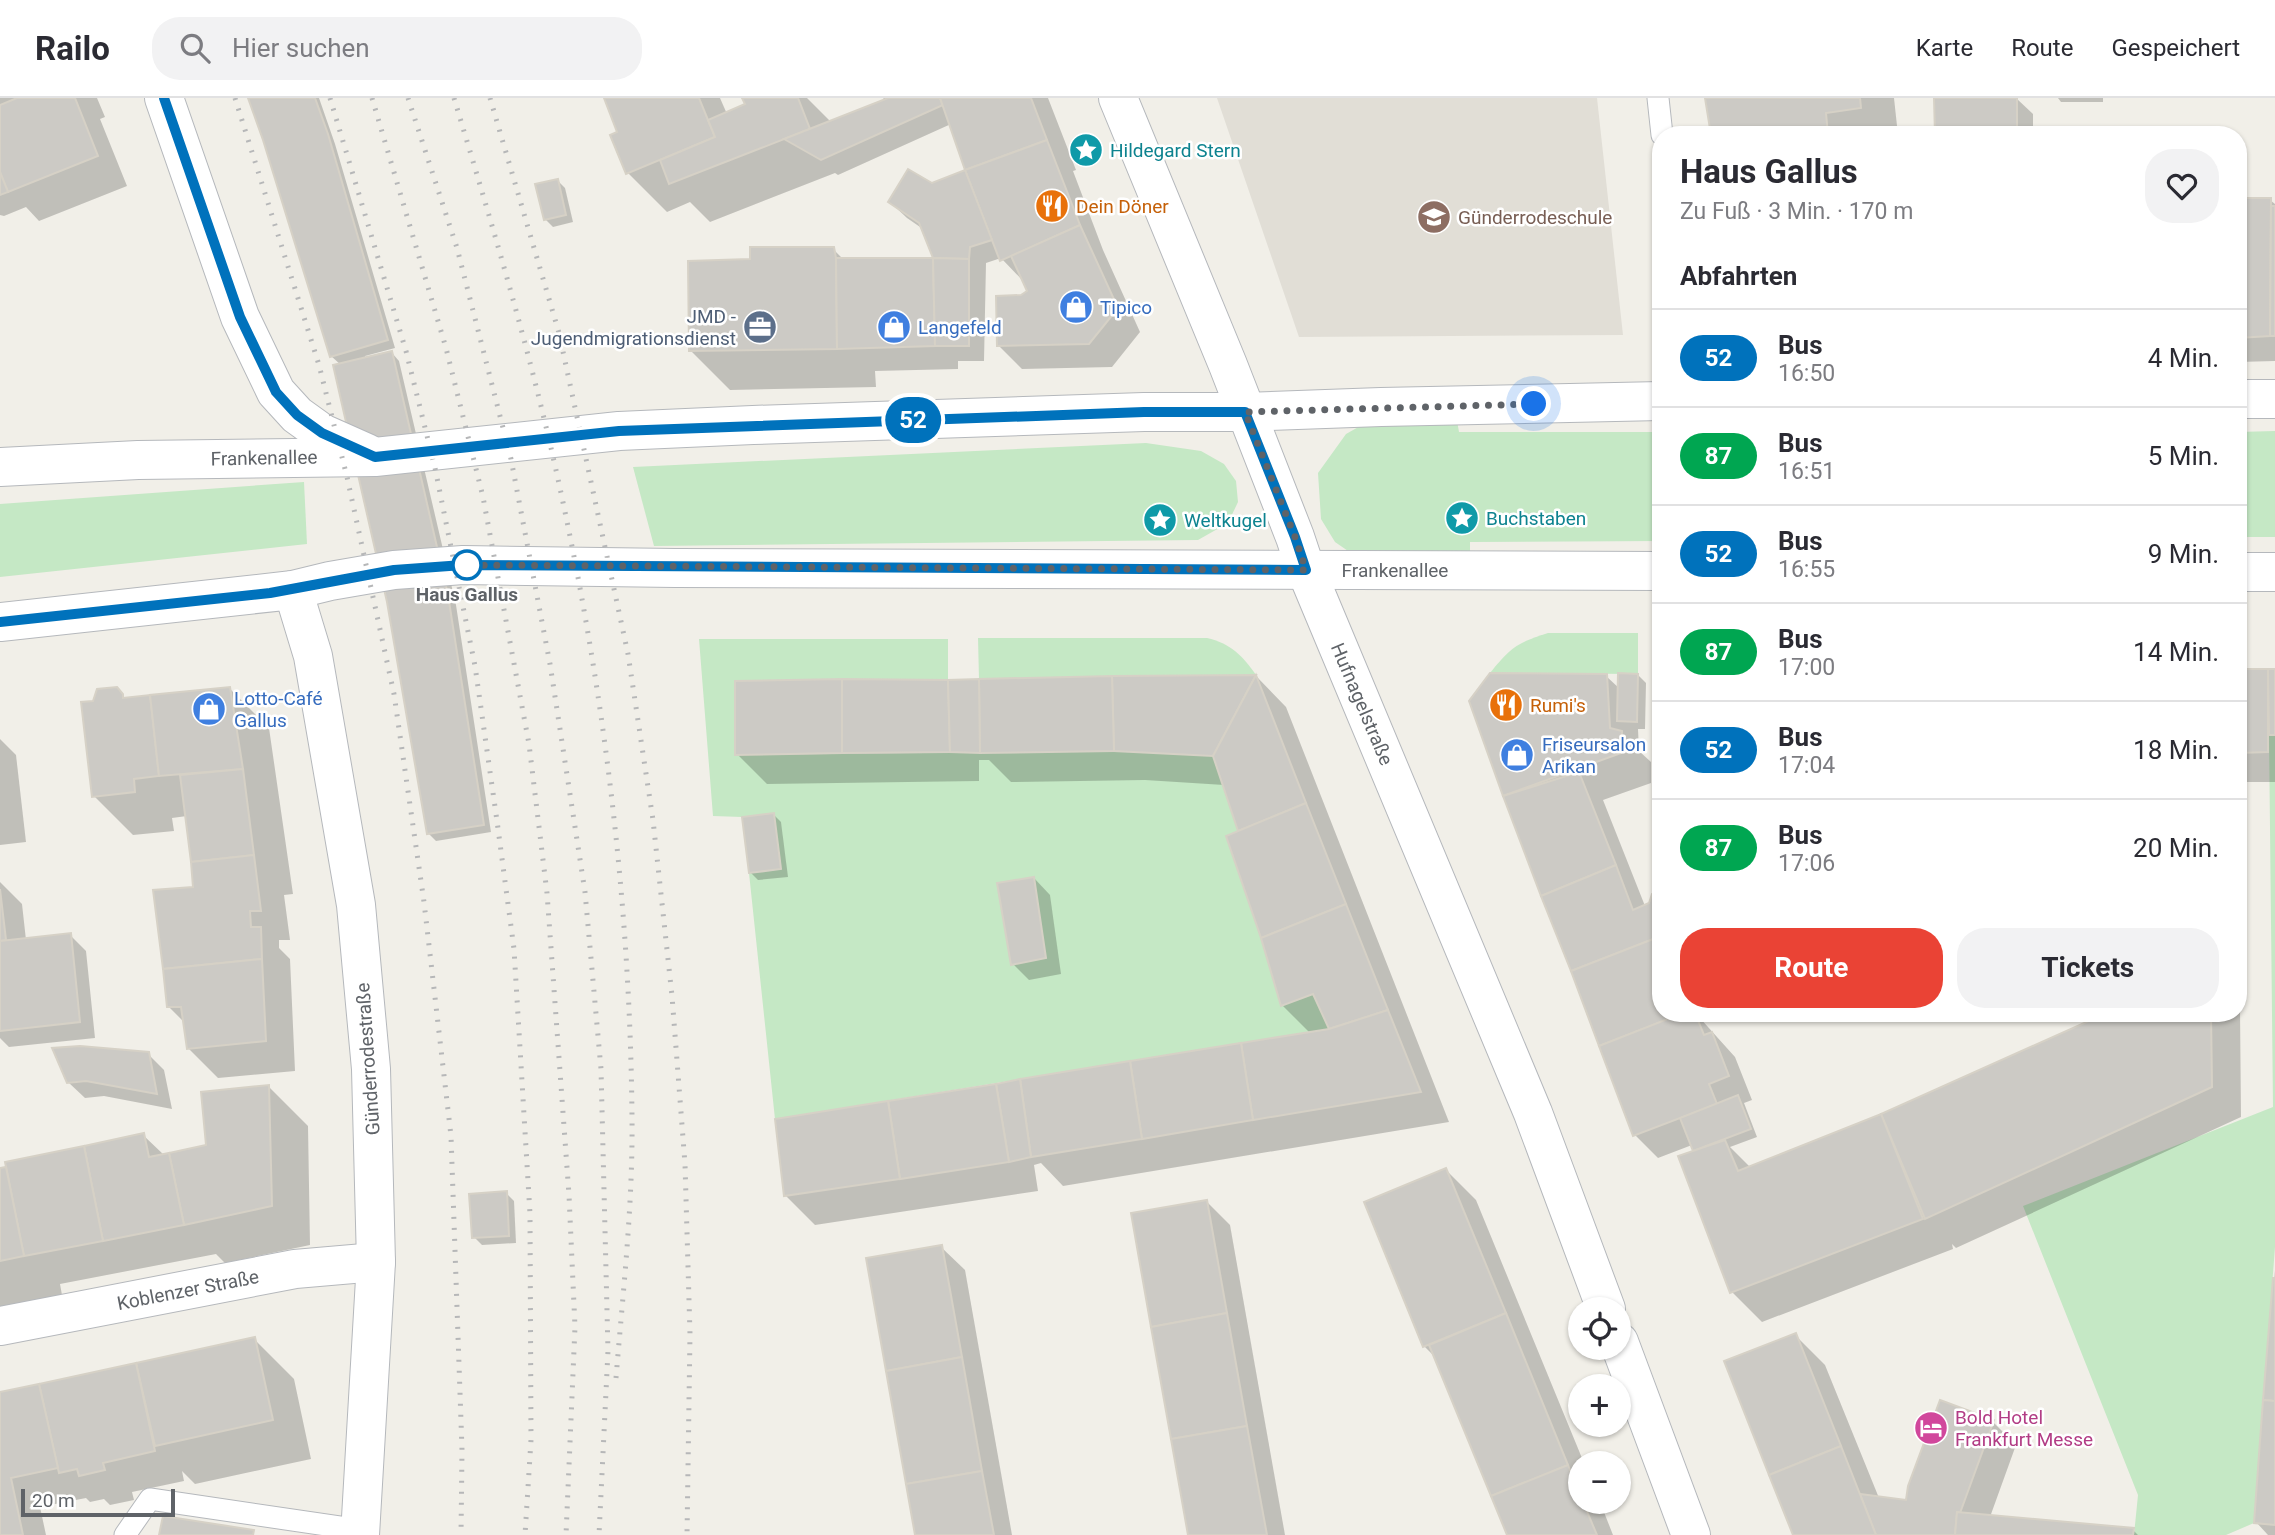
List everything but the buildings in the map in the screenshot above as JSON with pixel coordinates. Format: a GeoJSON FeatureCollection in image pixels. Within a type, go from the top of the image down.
{"type":"FeatureCollection","features":[{"type":"Feature","properties":{"kind":"street"},"geometry":{"type":"LineString","coordinates":[[164,98],[240,317],[276,392],[297,415],[322,433],[375,457]]}},
{"type":"Feature","properties":{"kind":"street","name":"Hufnagelstraße"},"geometry":{"type":"LineString","coordinates":[[1118,98],[1306,570],[1533,1113],[1602,1297]]}},
{"type":"Feature","properties":{"kind":"street"},"geometry":{"type":"LineString","coordinates":[[2247,399],[2275,399]]}},
{"type":"Feature","properties":{"kind":"street","name":"Frankenallee"},"geometry":{"type":"LineString","coordinates":[[0,467],[138,460],[375,457],[619,431],[1144,412],[1245,412],[1652,401]]}},
{"type":"Feature","properties":{"kind":"street","name":"Frankenallee"},"geometry":{"type":"LineString","coordinates":[[0,622],[293,590],[394,570],[463,565],[1652,571]]}},
{"type":"Feature","properties":{"kind":"street"},"geometry":{"type":"LineString","coordinates":[[2247,572],[2275,572]]}},
{"type":"Feature","properties":{"kind":"street","name":"Günderrodestraße"},"geometry":{"type":"LineString","coordinates":[[293,590],[313,656],[356,905],[371,1069],[376,1262],[360,1533]]}},
{"type":"Feature","properties":{"kind":"street","name":"Koblenzer Straße"},"geometry":{"type":"LineString","coordinates":[[0,1326],[295,1269],[376,1262]]}},
{"type":"Feature","properties":{"kind":"street"},"geometry":{"type":"LineString","coordinates":[[1626,1360],[1691,1535]]}},
{"type":"Feature","properties":{"kind":"lane"},"geometry":{"type":"LineString","coordinates":[[1658,98],[1661,126]]}},
{"type":"Feature","properties":{"kind":"lane"},"geometry":{"type":"LineString","coordinates":[[125,1535],[150,1499],[360,1533]]}},
{"type":"Feature","properties":{"kind":"shaded area","name":"Günderrodeschule"},"geometry":{"type":"Polygon","coordinates":[[[1217,98],[1597,98],[1623,335],[1299,337],[1217,98]]]}},
{"type":"Feature","properties":{"kind":"green space"},"geometry":{"type":"Polygon","coordinates":[[[1456,415],[1459,432],[1652,432],[1652,541],[1470,542],[1470,562],[1367,564],[1335,542],[1321,519],[1318,473],[1346,434],[1378,416],[1456,415]]]}},
{"type":"Feature","properties":{"kind":"green space"},"geometry":{"type":"Polygon","coordinates":[[[2275,431],[2275,537],[2247,537],[2247,432],[2275,431]]]}},
{"type":"Feature","properties":{"kind":"green space"},"geometry":{"type":"Polygon","coordinates":[[[1146,443],[1201,451],[1224,464],[1236,481],[1238,502],[1228,523],[1198,540],[654,546],[633,467],[1146,443]]]}},
{"type":"Feature","properties":{"kind":"green space"},"geometry":{"type":"Polygon","coordinates":[[[304,482],[307,544],[0,577],[0,504],[304,482]]]}},
{"type":"Feature","properties":{"kind":"green space"},"geometry":{"type":"Polygon","coordinates":[[[1548,633],[1638,633],[1638,674],[1490,673],[1515,647],[1548,633]]]}},
{"type":"Feature","properties":{"kind":"green space"},"geometry":{"type":"Polygon","coordinates":[[[978,638],[1207,638],[1223,643],[1235,651],[1256,675],[979,679],[978,638]]]}},
{"type":"Feature","properties":{"kind":"green space"},"geometry":{"type":"Polygon","coordinates":[[[699,639],[948,639],[948,680],[735,681],[736,755],[1114,751],[1213,756],[1238,831],[1226,836],[1281,1005],[1313,994],[1329,1029],[775,1119],[749,873],[781,869],[774,813],[742,817],[713,816],[699,639]],[[1034,877],[997,883],[1011,965],[1046,958],[1034,877]]]}},
{"type":"Feature","properties":{"kind":"green space"},"geometry":{"type":"Polygon","coordinates":[[[2269,735],[2275,735],[2275,1247],[2254,1523],[2226,1535],[2134,1535],[2138,1495],[2023,1206],[2273,1107],[2269,735]]]}},
{"type":"Feature","properties":{"kind":"railway"},"geometry":{"type":"LineString","coordinates":[[235,98],[319,365],[347,477],[394,694],[424,902],[451,1136],[462,1450],[461,1535]]}},
{"type":"Feature","properties":{"kind":"railway"},"geometry":{"type":"LineString","coordinates":[[330,98],[406,351],[435,468],[475,666],[497,821],[514,949],[530,1214],[531,1440],[525,1535]]}},
{"type":"Feature","properties":{"kind":"railway"},"geometry":{"type":"LineString","coordinates":[[372,98],[446,348],[483,497],[529,744],[547,893],[569,1195],[575,1327],[566,1535]]}},
{"type":"Feature","properties":{"kind":"railway"},"geometry":{"type":"LineString","coordinates":[[408,98],[457,248],[511,459],[550,664],[585,892],[601,1069],[608,1351],[599,1535]]}},
{"type":"Feature","properties":{"kind":"railway"},"geometry":{"type":"LineString","coordinates":[[454,98],[521,329],[556,470],[587,630],[611,791],[626,954],[632,1117],[629,1215],[616,1378]]}},
{"type":"Feature","properties":{"kind":"railway"},"geometry":{"type":"LineString","coordinates":[[490,98],[559,333],[628,654],[653,820],[672,996],[685,1164],[690,1334],[687,1535]]}},
{"type":"Feature","properties":{"kind":"bus line","name":"52"},"geometry":{"type":"LineString","coordinates":[[0,622],[270,593],[394,570],[463,565],[1306,570],[1245,412],[1144,412],[619,431],[375,457],[322,433],[297,415],[276,392],[240,317],[164,98]]}},
{"type":"Feature","properties":{"kind":"place","name":"Hildegard Stern"},"geometry":{"type":"Point","coordinates":[1086,150]}},
{"type":"Feature","properties":{"kind":"place","name":"Dein Döner"},"geometry":{"type":"Point","coordinates":[1052,206]}},
{"type":"Feature","properties":{"kind":"place","name":"Günderrodeschule"},"geometry":{"type":"Point","coordinates":[1434,217]}},
{"type":"Feature","properties":{"kind":"place","name":"Tipico"},"geometry":{"type":"Point","coordinates":[1076,307]}},
{"type":"Feature","properties":{"kind":"place","name":"JMD - Jugendmigrationsdienst"},"geometry":{"type":"Point","coordinates":[760,327]}},
{"type":"Feature","properties":{"kind":"place","name":"Langefeld"},"geometry":{"type":"Point","coordinates":[894,327]}},
{"type":"Feature","properties":{"kind":"place","name":"Buchstaben"},"geometry":{"type":"Point","coordinates":[1462,518]}},
{"type":"Feature","properties":{"kind":"place","name":"Weltkugel"},"geometry":{"type":"Point","coordinates":[1160,520]}},
{"type":"Feature","properties":{"kind":"place","name":"Haus Gallus"},"geometry":{"type":"Point","coordinates":[467,565]}},
{"type":"Feature","properties":{"kind":"place","name":"Rumi's"},"geometry":{"type":"Point","coordinates":[1506,705]}},
{"type":"Feature","properties":{"kind":"place","name":"Lotto-Café Gallus"},"geometry":{"type":"Point","coordinates":[209,709]}},
{"type":"Feature","properties":{"kind":"place","name":"Friseursalon Arikan"},"geometry":{"type":"Point","coordinates":[1517,755]}},
{"type":"Feature","properties":{"kind":"place","name":"Bold Hotel Frankfurt Messe"},"geometry":{"type":"Point","coordinates":[1931,1428]}},
{"type":"Feature","properties":{"kind":"route"},"geometry":{"type":"LineString","coordinates":[[467,565],[463,565],[1306,570],[1245,412],[1534,404]]}}]}
